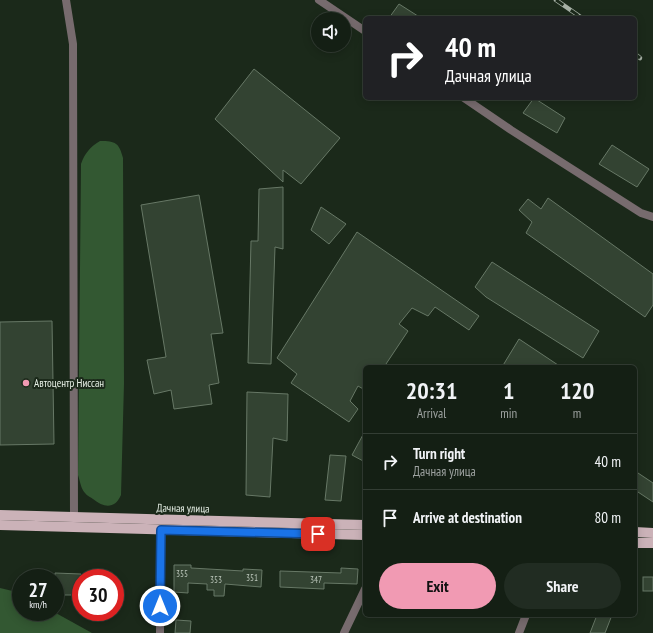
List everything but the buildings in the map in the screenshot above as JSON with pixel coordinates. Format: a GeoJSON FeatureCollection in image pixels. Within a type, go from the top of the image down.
{"type":"FeatureCollection","features":[{"type":"Feature","properties":{"kind":"main road","name":"Дачная улица"},"geometry":{"type":"LineString","coordinates":[[0,515],[363,524]]}},
{"type":"Feature","properties":{"kind":"main road"},"geometry":{"type":"LineString","coordinates":[[74,517],[75,527]]}},
{"type":"Feature","properties":{"kind":"main road","name":"Дачная улица"},"geometry":{"type":"LineString","coordinates":[[0,525],[363,535]]}},
{"type":"Feature","properties":{"kind":"main road"},"geometry":{"type":"LineString","coordinates":[[637,532],[653,533]]}},
{"type":"Feature","properties":{"kind":"main road"},"geometry":{"type":"LineString","coordinates":[[637,543],[653,543]]}},
{"type":"Feature","properties":{"kind":"street"},"geometry":{"type":"LineString","coordinates":[[66,0],[73,44],[74,517]]}},
{"type":"Feature","properties":{"kind":"street"},"geometry":{"type":"LineString","coordinates":[[319,0],[363,30]]}},
{"type":"Feature","properties":{"kind":"street"},"geometry":{"type":"LineString","coordinates":[[467,100],[641,213],[653,217]]}},
{"type":"Feature","properties":{"kind":"street"},"geometry":{"type":"LineString","coordinates":[[160,633],[161,530]]}},
{"type":"Feature","properties":{"kind":"street"},"geometry":{"type":"LineString","coordinates":[[344,633],[363,593]]}},
{"type":"Feature","properties":{"kind":"street"},"geometry":{"type":"LineString","coordinates":[[519,633],[525,617]]}},
{"type":"Feature","properties":{"kind":"green space"},"geometry":{"type":"Polygon","coordinates":[[[100,141],[113,142],[116,144],[120,149],[123,158],[124,383],[121,495],[116,503],[109,506],[97,502],[86,494],[78,475],[81,164],[88,151],[100,141]]]}},
{"type":"Feature","properties":{"kind":"green space"},"geometry":{"type":"Polygon","coordinates":[[[0,588],[12,591],[12,621],[64,621],[64,618],[92,633],[0,633],[0,588]]]}},
{"type":"Feature","properties":{"kind":"railway"},"geometry":{"type":"LineString","coordinates":[[556,0],[579,16]]}},
{"type":"Feature","properties":{"kind":"place","name":"Автоцентр Ниссан"},"geometry":{"type":"Point","coordinates":[26,383]}},
{"type":"Feature","properties":{"kind":"route"},"geometry":{"type":"LineString","coordinates":[[160,606],[161,530],[318,534]]}}]}
